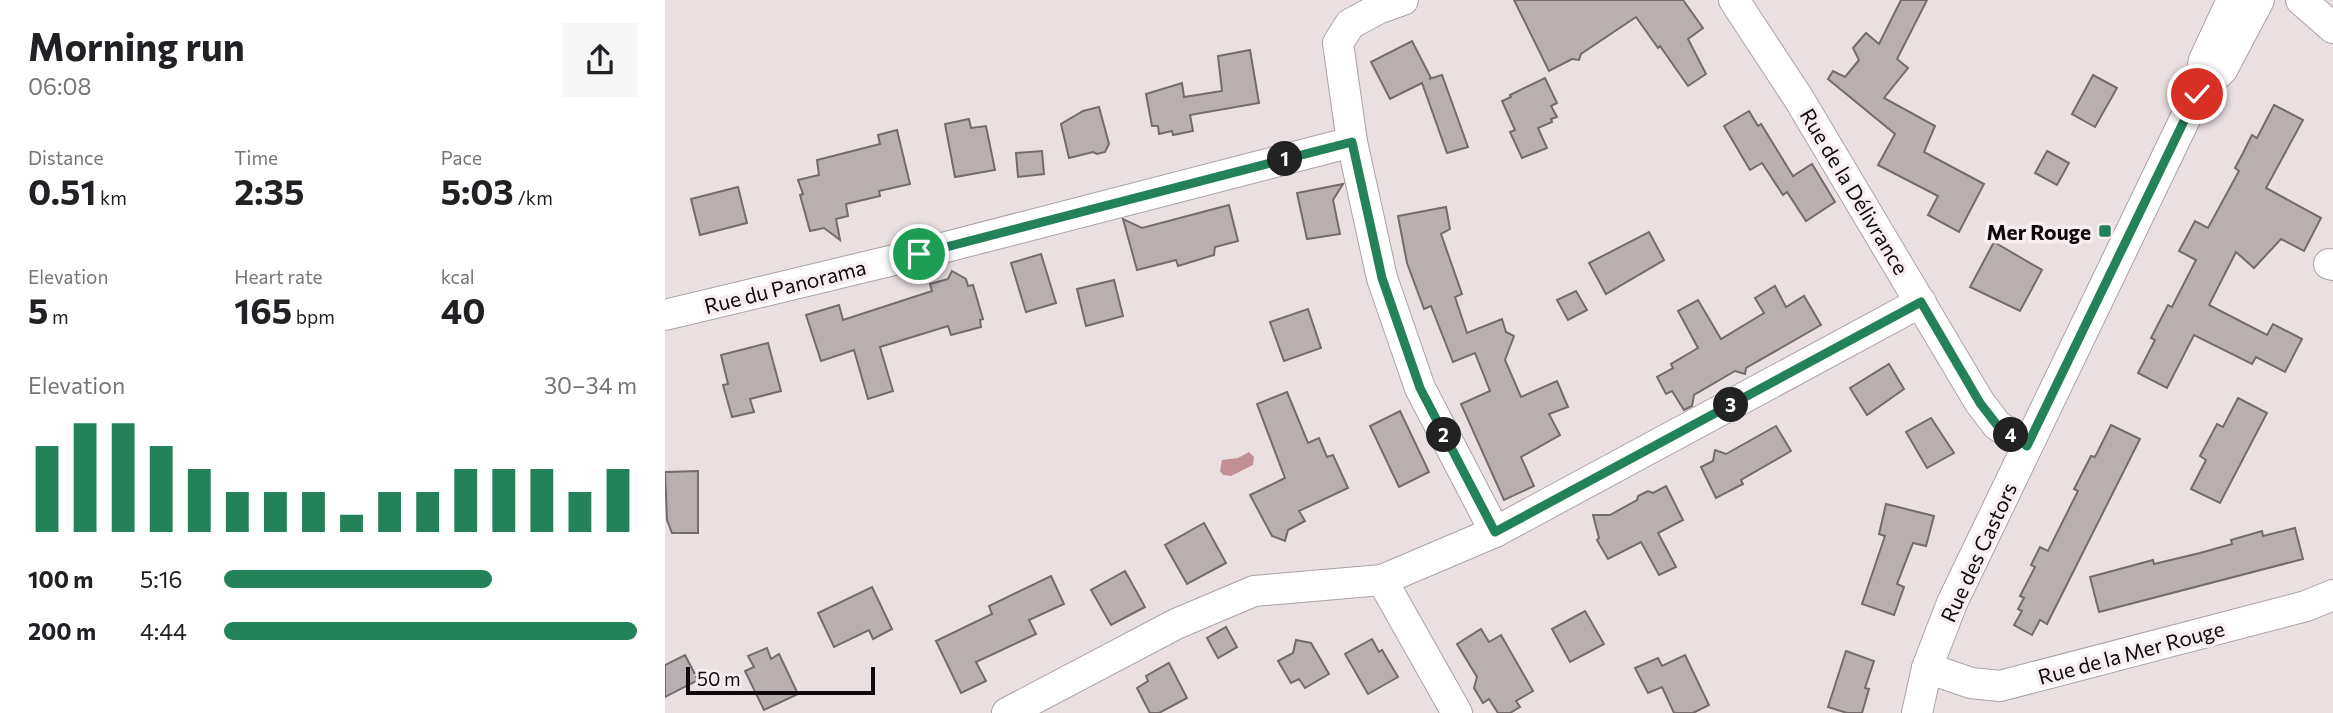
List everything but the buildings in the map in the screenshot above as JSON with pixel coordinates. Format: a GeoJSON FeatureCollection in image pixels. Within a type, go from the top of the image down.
{"type":"FeatureCollection","features":[{"type":"Feature","properties":{"kind":"street"},"geometry":{"type":"LineString","coordinates":[[1403,0],[1378,9],[1350,24],[1338,43],[1352,142],[1382,278],[1420,388],[1495,532]]}},
{"type":"Feature","properties":{"kind":"street","name":"Rue de la Délivrance"},"geometry":{"type":"LineString","coordinates":[[1734,0],[1799,99],[1980,403],[1997,425],[2027,446]]}},
{"type":"Feature","properties":{"kind":"street","name":"Rue des Castors"},"geometry":{"type":"LineString","coordinates":[[1917,713],[1927,668],[1952,603],[2197,94],[2204,60],[2232,0]]}},
{"type":"Feature","properties":{"kind":"street","name":"Rue des Castors"},"geometry":{"type":"LineString","coordinates":[[2197,94],[2222,70],[2259,0]]}},
{"type":"Feature","properties":{"kind":"street"},"geometry":{"type":"LineString","coordinates":[[2301,0],[2333,28]]}},
{"type":"Feature","properties":{"kind":"street","name":"Rue du Panorama"},"geometry":{"type":"LineString","coordinates":[[665,316],[919,254],[1352,142]]}},
{"type":"Feature","properties":{"kind":"street"},"geometry":{"type":"LineString","coordinates":[[1007,713],[1176,624],[1254,591],[1382,580],[1495,532],[1921,302]]}},
{"type":"Feature","properties":{"kind":"street"},"geometry":{"type":"LineString","coordinates":[[1382,580],[1457,713]]}},
{"type":"Feature","properties":{"kind":"street","name":"Rue de la Mer Rouge"},"geometry":{"type":"LineString","coordinates":[[1927,668],[1971,683],[2000,686],[2306,606],[2333,595]]}},
{"type":"Feature","properties":{"kind":"shaded area"},"geometry":{"type":"Polygon","coordinates":[[[1249,452],[1254,457],[1253,465],[1231,476],[1223,475],[1220,471],[1222,460],[1238,458],[1249,452]]]}},
{"type":"Feature","properties":{"kind":"place","name":"Mer Rouge"},"geometry":{"type":"Point","coordinates":[2105,231]}},
{"type":"Feature","properties":{"kind":"route"},"geometry":{"type":"LineString","coordinates":[[919,254],[1352,142],[1382,278],[1420,388],[1495,532],[1921,302],[1980,403],[1997,425],[2027,446],[2197,94]]}}]}
